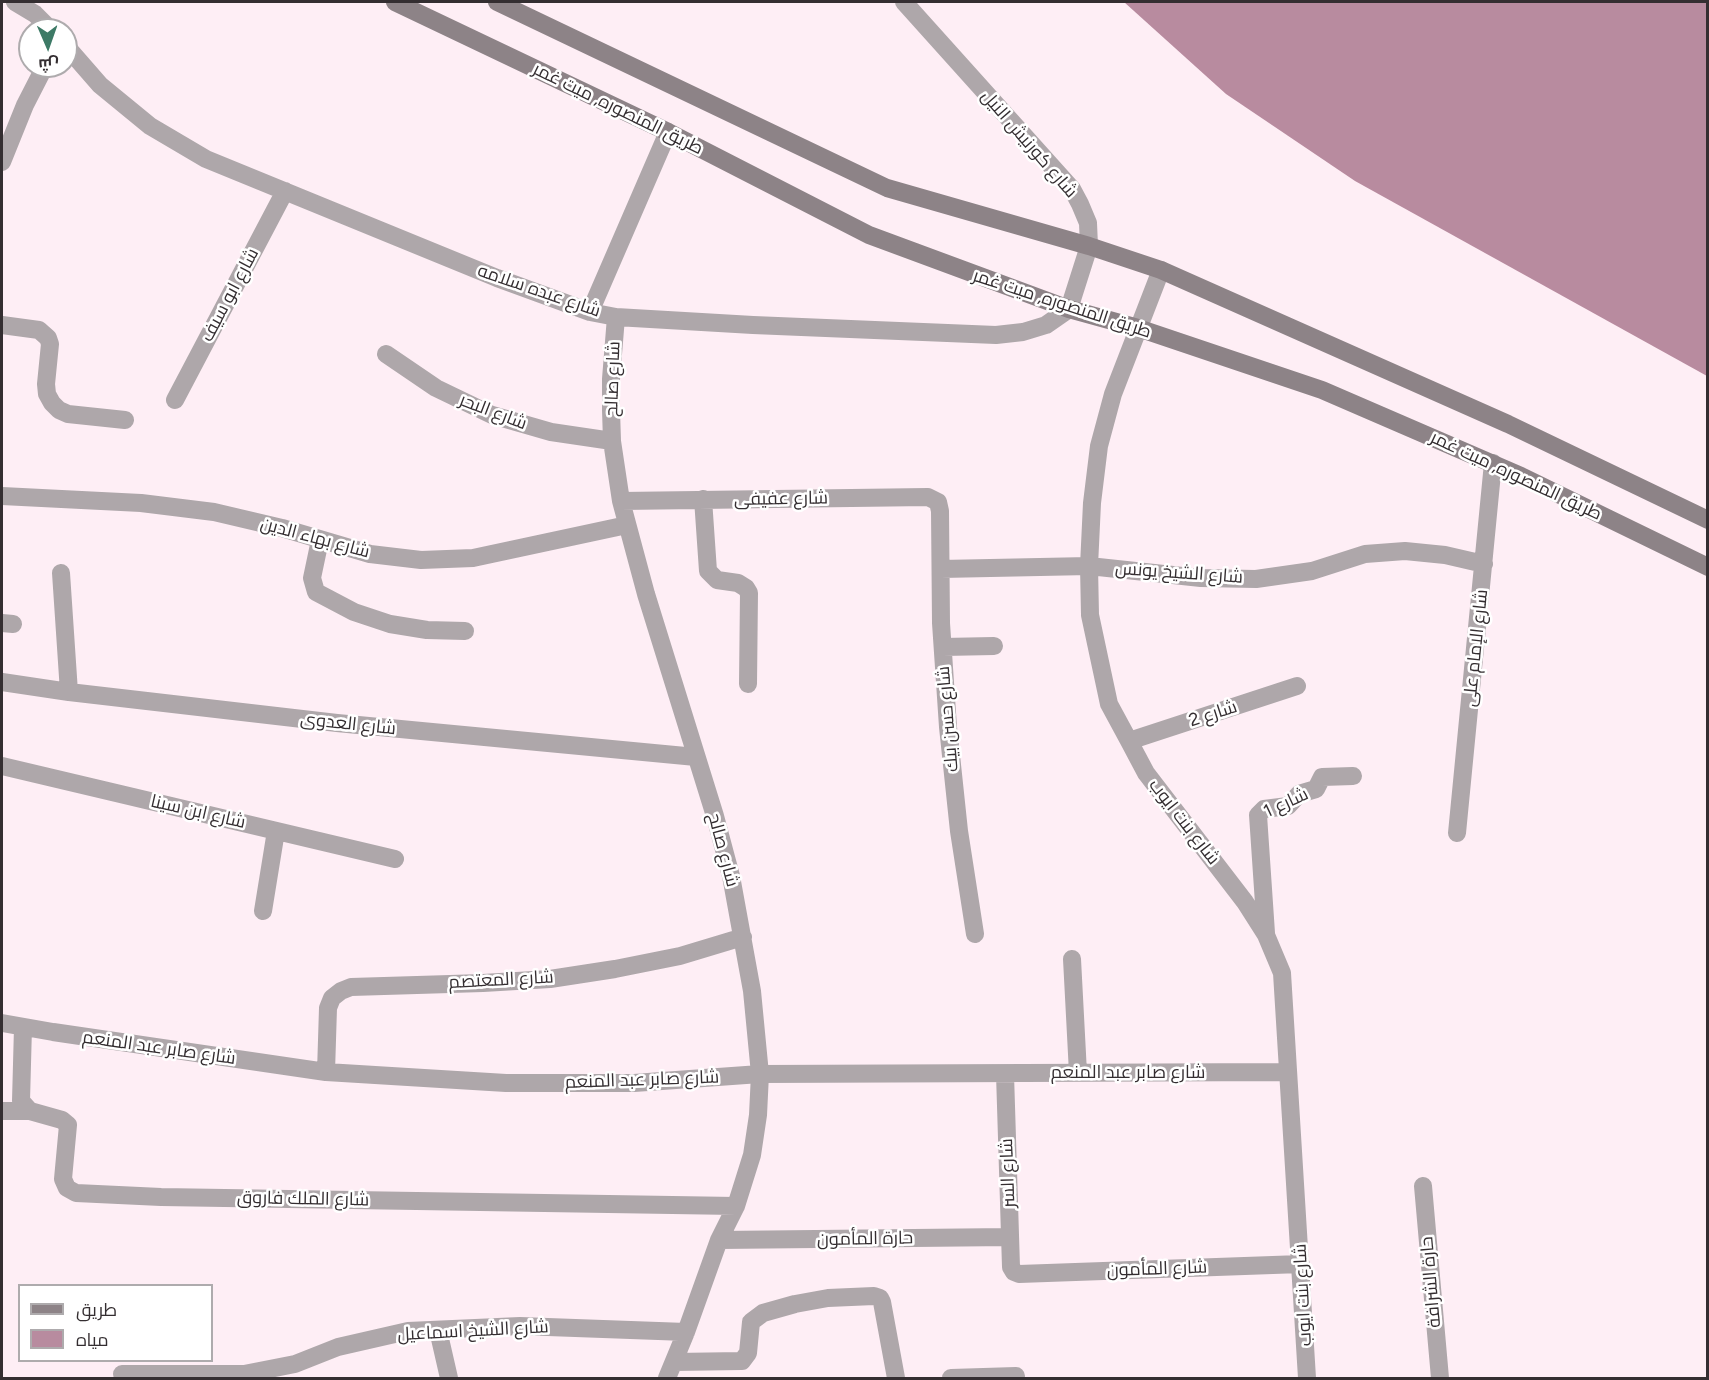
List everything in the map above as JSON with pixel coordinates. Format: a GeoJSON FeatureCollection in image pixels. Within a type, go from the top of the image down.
{"type":"FeatureCollection","features":[{"type":"Feature","properties":{"kind":"main road","name":"طريق المنصوره, ميت غمر"},"geometry":{"type":"LineString","coordinates":[[395,2],[668,132],[869,235],[1069,309],[1138,328],[1322,390],[1493,463],[1707,567]]}},
{"type":"Feature","properties":{"kind":"main road"},"geometry":{"type":"LineString","coordinates":[[497,2],[887,188],[1089,246],[1161,270],[1508,424],[1707,520]]}},
{"type":"Feature","properties":{"kind":"street"},"geometry":{"type":"LineString","coordinates":[[15,2],[39,18]]}},
{"type":"Feature","properties":{"kind":"street","name":"شارع كورنيش النيل"},"geometry":{"type":"LineString","coordinates":[[904,2],[1072,189],[1088,222],[1089,246],[1069,309]]}},
{"type":"Feature","properties":{"kind":"street","name":"شارع عبده سلامه"},"geometry":{"type":"LineString","coordinates":[[78,59],[100,85],[150,126],[206,159],[497,278],[590,312],[616,317],[753,325],[996,335],[1023,332],[1046,325],[1069,309]]}},
{"type":"Feature","properties":{"kind":"street"},"geometry":{"type":"LineString","coordinates":[[2,162],[25,105],[39,78]]}},
{"type":"Feature","properties":{"kind":"street"},"geometry":{"type":"LineString","coordinates":[[590,312],[668,132]]}},
{"type":"Feature","properties":{"kind":"street","name":"شارع ابو سيف"},"geometry":{"type":"LineString","coordinates":[[175,400],[285,191]]}},
{"type":"Feature","properties":{"kind":"street","name":"شارع بنت ايوب"},"geometry":{"type":"LineString","coordinates":[[1161,270],[1113,394],[1100,446],[1092,503],[1089,566],[1090,615],[1109,704],[1146,773],[1245,902],[1266,934],[1281,973],[1308,1378]]}},
{"type":"Feature","properties":{"kind":"street","name":"شارع صالح"},"geometry":{"type":"LineString","coordinates":[[616,317],[611,379],[612,441],[621,501],[646,594],[731,876],[752,991],[760,1074],[758,1115],[752,1155],[736,1206],[719,1240],[687,1332],[670,1370]]}},
{"type":"Feature","properties":{"kind":"street"},"geometry":{"type":"LineString","coordinates":[[2,325],[39,330],[48,338],[50,344],[47,394],[59,410],[68,414],[125,420]]}},
{"type":"Feature","properties":{"kind":"street","name":"شارع البحر"},"geometry":{"type":"LineString","coordinates":[[386,354],[436,388],[492,415],[551,432],[612,441]]}},
{"type":"Feature","properties":{"kind":"street","name":"شارع الإمام على"},"geometry":{"type":"LineString","coordinates":[[1457,833],[1493,463]]}},
{"type":"Feature","properties":{"kind":"street","name":"شارع بهاء الدين"},"geometry":{"type":"LineString","coordinates":[[2,496],[141,503],[214,512],[282,528],[370,554],[411,559],[473,558],[627,525]]}},
{"type":"Feature","properties":{"kind":"street","name":"شارع عفيفى"},"geometry":{"type":"LineString","coordinates":[[621,501],[928,497],[938,502]]}},
{"type":"Feature","properties":{"kind":"street"},"geometry":{"type":"LineString","coordinates":[[703,500],[708,571],[717,580],[738,583],[749,593],[748,684]]}},
{"type":"Feature","properties":{"kind":"street","name":"شارع حسن بيك"},"geometry":{"type":"LineString","coordinates":[[938,502],[948,727],[957,819],[975,934]]}},
{"type":"Feature","properties":{"kind":"street"},"geometry":{"type":"LineString","coordinates":[[321,540],[312,578],[316,592],[354,612],[390,624],[427,630],[465,631]]}},
{"type":"Feature","properties":{"kind":"street","name":"شارع الشيخ يونس"},"geometry":{"type":"LineString","coordinates":[[941,569],[1089,566],[1201,578],[1256,579],[1312,571],[1365,554],[1415,552],[1445,555],[1484,564]]}},
{"type":"Feature","properties":{"kind":"street"},"geometry":{"type":"LineString","coordinates":[[61,573],[69,692]]}},
{"type":"Feature","properties":{"kind":"street"},"geometry":{"type":"LineString","coordinates":[[943,647],[994,646]]}},
{"type":"Feature","properties":{"kind":"street","name":"شارع العدوى"},"geometry":{"type":"LineString","coordinates":[[2,682],[337,723],[696,757]]}},
{"type":"Feature","properties":{"kind":"street","name":"شارع 2"},"geometry":{"type":"LineString","coordinates":[[1129,741],[1296,686]]}},
{"type":"Feature","properties":{"kind":"street","name":"شارع ابن سينا"},"geometry":{"type":"LineString","coordinates":[[2,766],[395,859]]}},
{"type":"Feature","properties":{"kind":"street","name":"شارع 1"},"geometry":{"type":"LineString","coordinates":[[1266,934],[1258,815],[1264,809],[1288,806],[1299,794],[1316,789],[1322,777],[1353,776]]}},
{"type":"Feature","properties":{"kind":"street"},"geometry":{"type":"LineString","coordinates":[[263,911],[276,831]]}},
{"type":"Feature","properties":{"kind":"street","name":"شارع المعتصم"},"geometry":{"type":"LineString","coordinates":[[326,1072],[328,1008],[333,998],[341,991],[351,987],[549,979],[647,963],[743,937]]}},
{"type":"Feature","properties":{"kind":"street"},"geometry":{"type":"LineString","coordinates":[[1072,959],[1078,1073]]}},
{"type":"Feature","properties":{"kind":"street","name":"شارع صابر عبد المنعم"},"geometry":{"type":"LineString","coordinates":[[2,1023],[326,1072],[506,1083],[634,1083],[760,1074],[1287,1072]]}},
{"type":"Feature","properties":{"kind":"street"},"geometry":{"type":"LineString","coordinates":[[23,1027],[20,1097],[22,1105],[30,1112]]}},
{"type":"Feature","properties":{"kind":"street","name":"شارع السر"},"geometry":{"type":"LineString","coordinates":[[1005,1074],[1011,1267],[1014,1272]]}},
{"type":"Feature","properties":{"kind":"street"},"geometry":{"type":"LineString","coordinates":[[2,1112],[30,1112]]}},
{"type":"Feature","properties":{"kind":"street","name":"شارع الملك فاروق"},"geometry":{"type":"LineString","coordinates":[[30,1112],[62,1120],[68,1125],[63,1179],[67,1188],[76,1193],[161,1197],[736,1206]]}},
{"type":"Feature","properties":{"kind":"street","name":"حارة الشرافة"},"geometry":{"type":"LineString","coordinates":[[1423,1186],[1440,1378]]}},
{"type":"Feature","properties":{"kind":"street","name":"حارة المأمون"},"geometry":{"type":"LineString","coordinates":[[719,1240],[1010,1237]]}},
{"type":"Feature","properties":{"kind":"street","name":"شارع المأمون"},"geometry":{"type":"LineString","coordinates":[[1014,1272],[1031,1274],[1301,1264]]}},
{"type":"Feature","properties":{"kind":"street"},"geometry":{"type":"LineString","coordinates":[[670,1370],[742,1370],[748,1353],[751,1322],[763,1313],[828,1298],[874,1296],[880,1298],[888,1328],[896,1378]]}},
{"type":"Feature","properties":{"kind":"street","name":"شارع الشيخ اسماعيل"},"geometry":{"type":"LineString","coordinates":[[122,1374],[243,1374],[303,1370],[338,1347],[408,1330],[520,1326],[687,1332]]}},
{"type":"Feature","properties":{"kind":"street"},"geometry":{"type":"LineString","coordinates":[[438,1329],[449,1378]]}},
{"type":"Feature","properties":{"kind":"street"},"geometry":{"type":"LineString","coordinates":[[951,1378],[1016,1376]]}},
{"type":"Feature","properties":{"kind":"water"},"geometry":{"type":"Polygon","coordinates":[[[1124,2],[1707,2],[1707,376],[1355,181],[1226,94],[1124,2]]]}}]}
